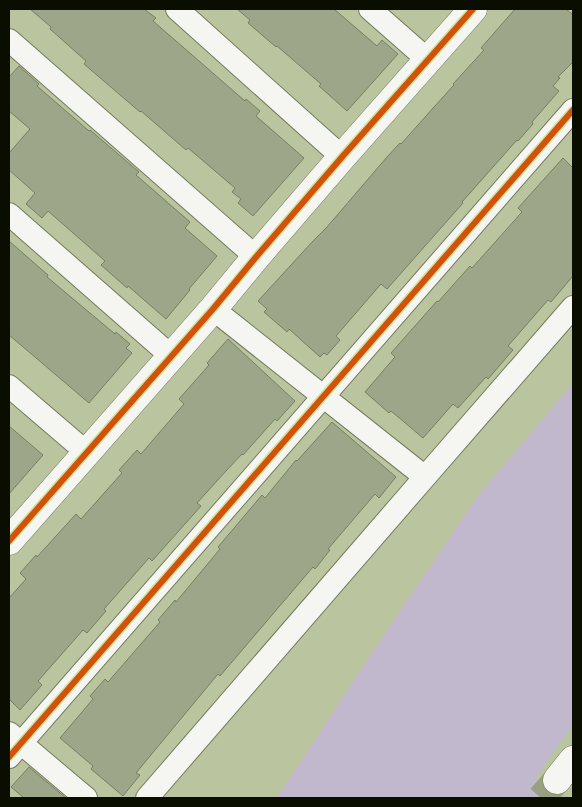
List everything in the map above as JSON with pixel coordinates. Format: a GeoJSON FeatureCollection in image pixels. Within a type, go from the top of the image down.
{"type":"FeatureCollection","features":[{"type":"Feature","properties":{"kind":"street"},"geometry":{"type":"LineString","coordinates":[[177,9],[342,157]]}},
{"type":"Feature","properties":{"kind":"street"},"geometry":{"type":"LineString","coordinates":[[370,9],[428,60]]}},
{"type":"Feature","properties":{"kind":"street"},"geometry":{"type":"LineString","coordinates":[[9,541],[473,9]]}},
{"type":"Feature","properties":{"kind":"street"},"geometry":{"type":"LineString","coordinates":[[9,40],[256,257]]}},
{"type":"Feature","properties":{"kind":"street"},"geometry":{"type":"LineString","coordinates":[[86,798],[13,744],[323,397],[573,110]]}},
{"type":"Feature","properties":{"kind":"street"},"geometry":{"type":"LineString","coordinates":[[9,214],[172,356]]}},
{"type":"Feature","properties":{"kind":"street"},"geometry":{"type":"LineString","coordinates":[[147,798],[573,307]]}},
{"type":"Feature","properties":{"kind":"street"},"geometry":{"type":"LineString","coordinates":[[213,309],[425,477]]}},
{"type":"Feature","properties":{"kind":"street"},"geometry":{"type":"LineString","coordinates":[[9,386],[86,452]]}},
{"type":"Feature","properties":{"kind":"shaded area"},"geometry":{"type":"Polygon","coordinates":[[[573,383],[573,724],[535,779],[562,798],[277,798],[477,497],[573,383]]]}},
{"type":"Feature","properties":{"kind":"building"},"geometry":{"type":"Polygon","coordinates":[[[30,9],[144,9],[156,18],[153,21],[245,101],[246,99],[260,111],[256,116],[304,158],[253,216],[238,203],[241,199],[232,192],[235,188],[188,148],[186,150],[84,64],[86,61],[30,9]]]}},
{"type":"Feature","properties":{"kind":"building"},"geometry":{"type":"Polygon","coordinates":[[[237,9],[334,9],[377,46],[382,40],[398,54],[347,111],[319,86],[321,84],[248,23],[250,20],[237,9]]]}},
{"type":"Feature","properties":{"kind":"building"},"geometry":{"type":"Polygon","coordinates":[[[515,9],[566,9],[573,15],[573,62],[558,77],[560,78],[553,86],[559,91],[532,122],[533,124],[387,289],[381,284],[336,336],[340,340],[327,355],[324,353],[320,357],[289,329],[287,332],[264,312],[267,309],[258,301],[454,85],[484,50],[481,48],[515,9]]]}},
{"type":"Feature","properties":{"kind":"building"},"geometry":{"type":"Polygon","coordinates":[[[19,66],[39,84],[37,86],[139,172],[136,175],[190,222],[185,228],[217,256],[166,319],[101,265],[105,261],[48,211],[42,218],[26,204],[35,193],[9,170],[9,153],[30,129],[9,111],[9,77],[19,66]]]}},
{"type":"Feature","properties":{"kind":"building"},"geometry":{"type":"Polygon","coordinates":[[[563,158],[573,168],[573,276],[551,302],[548,300],[508,346],[513,350],[488,379],[486,377],[458,408],[453,404],[423,438],[391,411],[389,413],[365,392],[395,357],[391,353],[437,301],[470,266],[472,268],[522,212],[518,208],[563,158]]]}},
{"type":"Feature","properties":{"kind":"building"},"geometry":{"type":"Polygon","coordinates":[[[9,241],[48,275],[47,277],[115,334],[116,332],[130,344],[126,348],[132,353],[89,403],[9,335],[9,241]]]}},
{"type":"Feature","properties":{"kind":"building"},"geometry":{"type":"Polygon","coordinates":[[[228,339],[295,401],[277,421],[275,419],[197,503],[201,506],[152,561],[149,558],[104,609],[106,611],[87,633],[83,630],[38,681],[42,685],[20,710],[9,699],[9,598],[26,579],[20,573],[76,514],[81,519],[122,473],[119,470],[137,450],[141,454],[184,404],[179,399],[209,365],[207,363],[228,339]]]}},
{"type":"Feature","properties":{"kind":"building"},"geometry":{"type":"Polygon","coordinates":[[[332,422],[396,477],[379,498],[375,494],[328,549],[330,550],[315,569],[313,567],[220,676],[218,674],[136,773],[140,775],[123,796],[91,769],[93,766],[60,738],[93,699],[90,696],[105,679],[108,682],[160,622],[158,620],[175,600],[176,602],[220,549],[218,547],[262,495],[265,498],[296,460],[332,422]]]}},
{"type":"Feature","properties":{"kind":"building"},"geometry":{"type":"Polygon","coordinates":[[[9,426],[43,455],[9,494],[9,426]]]}},
{"type":"Feature","properties":{"kind":"building"},"geometry":{"type":"Polygon","coordinates":[[[29,767],[66,798],[24,798],[11,787],[29,767]]]}},
{"type":"Feature","properties":{"kind":"tunnel"},"geometry":{"type":"LineString","coordinates":[[541,798],[557,780]]}},
{"type":"Feature","properties":{"kind":"cycle path"},"geometry":{"type":"LineString","coordinates":[[9,541],[473,9]]}},
{"type":"Feature","properties":{"kind":"cycle path"},"geometry":{"type":"LineString","coordinates":[[9,757],[573,110]]}}]}
